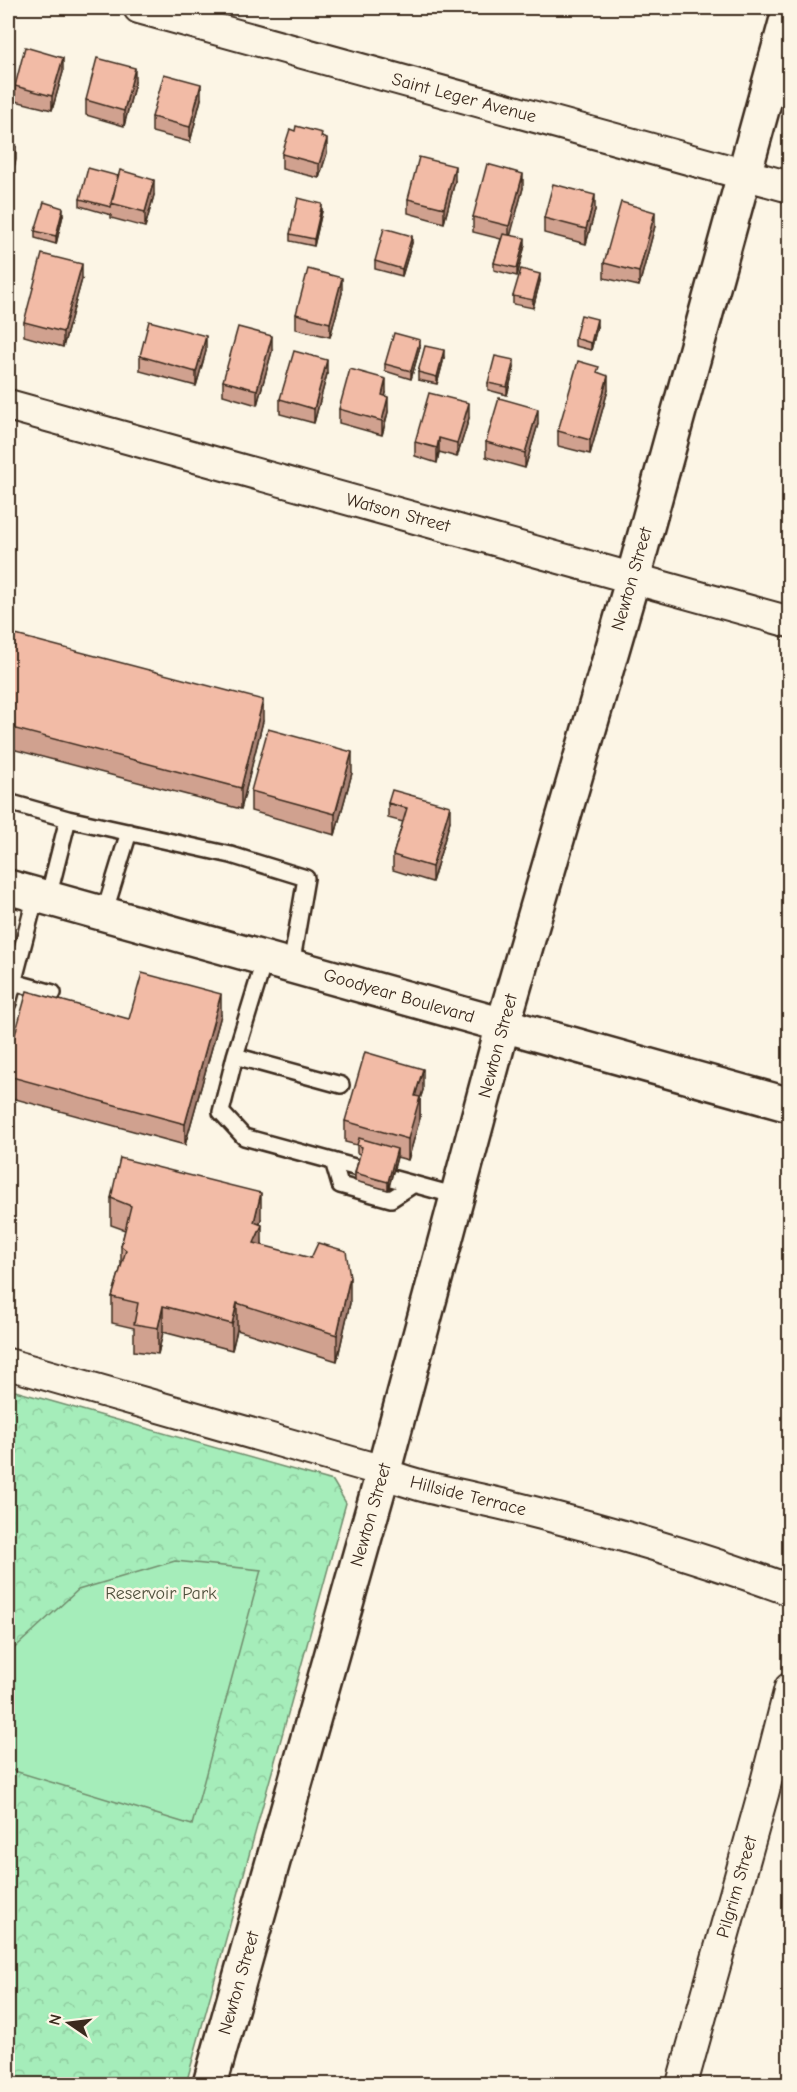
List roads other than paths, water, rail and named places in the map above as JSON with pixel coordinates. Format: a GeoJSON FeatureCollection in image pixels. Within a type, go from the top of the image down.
{"type":"FeatureCollection","features":[{"type":"Feature","properties":{"kind":"street","name":"Saint Leger Avenue"},"geometry":{"type":"LineString","coordinates":[[139,8],[789,188]]}},
{"type":"Feature","properties":{"kind":"street","name":"Newton Street"},"geometry":{"type":"LineString","coordinates":[[210,2085],[383,1473],[503,1025],[633,578],[789,8]]}},
{"type":"Feature","properties":{"kind":"street","name":"Watson Street"},"geometry":{"type":"LineString","coordinates":[[8,405],[789,621]]}},
{"type":"Feature","properties":{"kind":"street","name":"Goodyear Boulevard"},"geometry":{"type":"LineString","coordinates":[[31,894],[789,1105]]}},
{"type":"Feature","properties":{"kind":"street","name":"Hillside Terrace"},"geometry":{"type":"LineString","coordinates":[[8,1364],[369,1467],[383,1473],[722,1565],[789,1590]]}},
{"type":"Feature","properties":{"kind":"street","name":"Pilgrim Street"},"geometry":{"type":"LineString","coordinates":[[682,2085],[764,1794],[789,1692]]}},
{"type":"Feature","properties":{"kind":"lane"},"geometry":{"type":"LineString","coordinates":[[8,802],[68,819],[231,855],[306,878],[278,962],[235,1056],[221,1112],[244,1137],[358,1168]]}},
{"type":"Feature","properties":{"kind":"lane"},"geometry":{"type":"LineString","coordinates":[[8,1003],[31,894],[68,819]]}},
{"type":"Feature","properties":{"kind":"lane"},"geometry":{"type":"LineString","coordinates":[[104,914],[129,832]]}},
{"type":"Feature","properties":{"kind":"lane"},"geometry":{"type":"LineString","coordinates":[[13,982],[53,993]]}},
{"type":"Feature","properties":{"kind":"lane"},"geometry":{"type":"LineString","coordinates":[[235,1056],[341,1085]]}},
{"type":"Feature","properties":{"kind":"lane"},"geometry":{"type":"LineString","coordinates":[[333,1161],[340,1185],[391,1199],[414,1184]]}},
{"type":"Feature","properties":{"kind":"lane"},"geometry":{"type":"LineString","coordinates":[[391,1178],[458,1196]]}},
{"type":"Feature","properties":{"kind":"park label","name":"Reservoir Park"},"geometry":{"type":"Point","coordinates":[161,1593]}}]}
